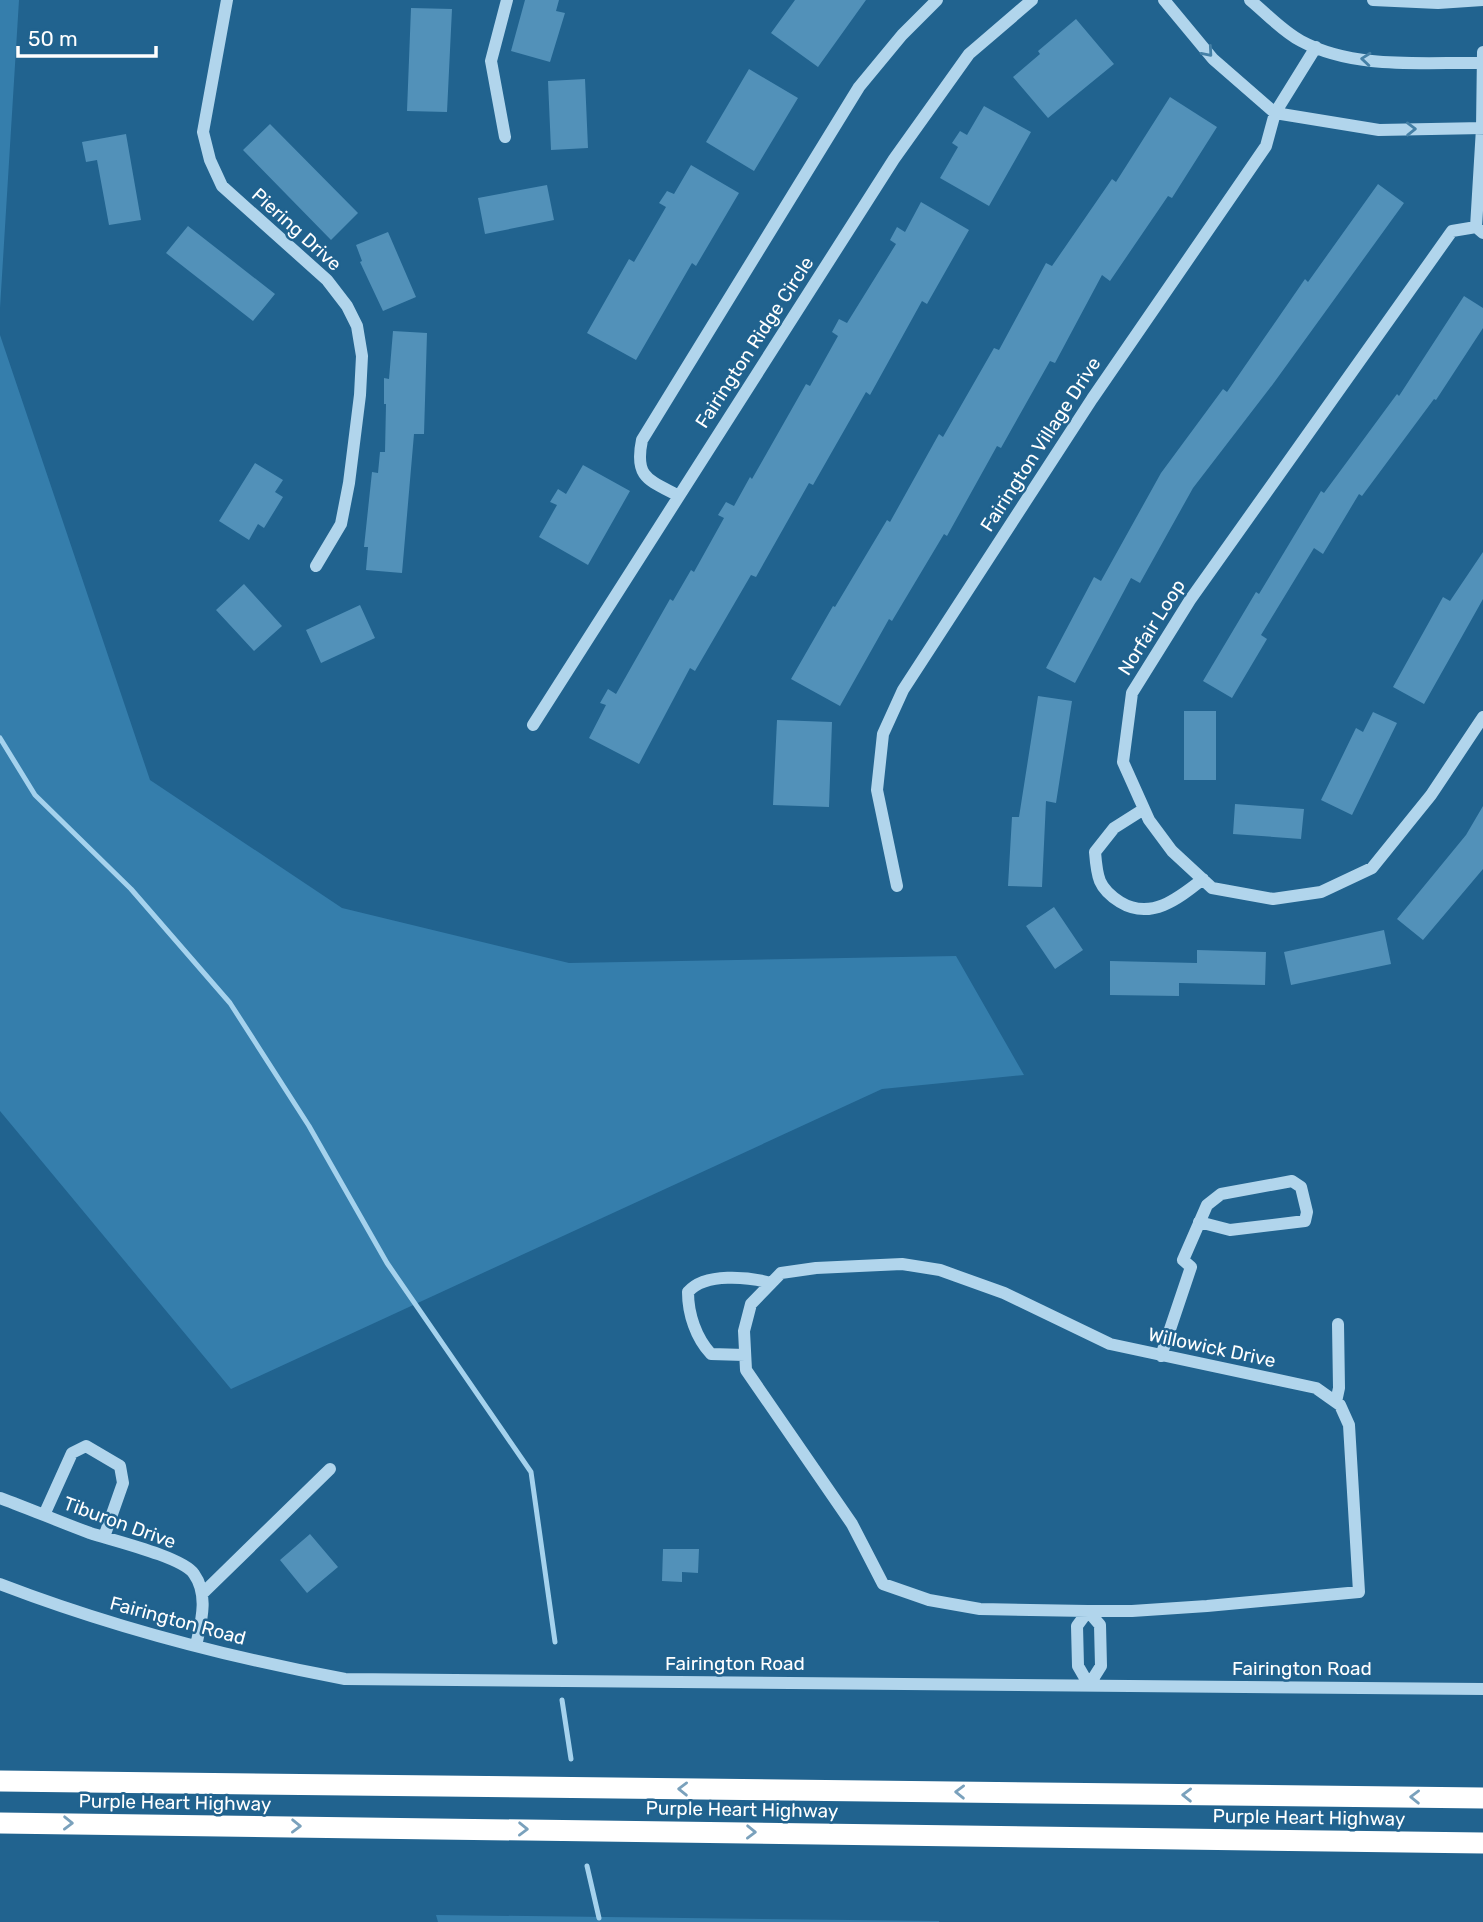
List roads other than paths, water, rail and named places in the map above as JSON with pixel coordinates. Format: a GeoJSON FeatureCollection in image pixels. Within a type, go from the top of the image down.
{"type":"FeatureCollection","features":[{"type":"Feature","properties":{"kind":"highway","name":"Purple Heart Highway"},"geometry":{"type":"LineString","coordinates":[[0,1781],[1483,1798]]}},
{"type":"Feature","properties":{"kind":"highway","name":"Purple Heart Highway"},"geometry":{"type":"LineString","coordinates":[[0,1823],[1483,1843]]}},
{"type":"Feature","properties":{"kind":"street","name":"Piering Drive"},"geometry":{"type":"LineString","coordinates":[[227,0],[203,132],[210,160],[222,186],[327,280],[347,306],[357,326],[362,356],[360,395],[341,524],[316,566]]}},
{"type":"Feature","properties":{"kind":"street"},"geometry":{"type":"LineString","coordinates":[[505,137],[491,61],[507,0]]}},
{"type":"Feature","properties":{"kind":"street"},"geometry":{"type":"LineString","coordinates":[[679,496],[652,482],[642,472],[638,457],[642,440],[859,87],[902,35],[937,0]]}},
{"type":"Feature","properties":{"kind":"street","name":"Fairington Ridge Circle"},"geometry":{"type":"LineString","coordinates":[[533,725],[894,159],[969,54],[1032,0]]}},
{"type":"Feature","properties":{"kind":"street"},"geometry":{"type":"LineString","coordinates":[[1164,0],[1213,59],[1275,113],[1379,130],[1482,128]]}},
{"type":"Feature","properties":{"kind":"street"},"geometry":{"type":"LineString","coordinates":[[1250,0],[1299,40],[1338,56],[1407,63],[1483,63]]}},
{"type":"Feature","properties":{"kind":"street"},"geometry":{"type":"LineString","coordinates":[[1373,0],[1438,3],[1483,0]]}},
{"type":"Feature","properties":{"kind":"street","name":"Fairington Village Drive"},"geometry":{"type":"LineString","coordinates":[[897,886],[877,790],[883,734],[903,690],[1091,400],[1266,146],[1275,113],[1316,47]]}},
{"type":"Feature","properties":{"kind":"street","name":"Norfair Loop"},"geometry":{"type":"LineString","coordinates":[[1483,52],[1479,230],[1452,231],[1190,600],[1132,693],[1123,762],[1149,820],[1172,851],[1212,888],[1273,899],[1321,892],[1372,868],[1431,795],[1483,716]]}},
{"type":"Feature","properties":{"kind":"street"},"geometry":{"type":"LineString","coordinates":[[1144,809],[1114,828],[1095,852],[1097,876],[1105,892],[1131,908],[1148,911],[1177,900],[1203,879]]}},
{"type":"Feature","properties":{"kind":"street"},"geometry":{"type":"LineString","coordinates":[[1160,1356],[1191,1266],[1183,1260],[1199,1222],[1207,1205],[1221,1194],[1292,1181],[1301,1187],[1307,1212],[1305,1221],[1230,1230],[1199,1222]]}},
{"type":"Feature","properties":{"kind":"street","name":"Willowick Drive"},"geometry":{"type":"LineString","coordinates":[[902,1264],[940,1270],[1004,1293],[1110,1344],[1316,1388],[1340,1405],[1349,1425],[1359,1592],[1208,1606],[1088,1611],[980,1609],[929,1601],[883,1584],[852,1524],[746,1370],[744,1331],[751,1304],[771,1283],[781,1273],[816,1268],[902,1264]]}},
{"type":"Feature","properties":{"kind":"street"},"geometry":{"type":"LineString","coordinates":[[745,1355],[710,1354],[700,1342],[688,1303],[688,1292],[693,1286],[728,1278],[751,1278],[771,1283]]}},
{"type":"Feature","properties":{"kind":"street"},"geometry":{"type":"LineString","coordinates":[[1336,1402],[1339,1388],[1338,1324]]}},
{"type":"Feature","properties":{"kind":"street"},"geometry":{"type":"LineString","coordinates":[[44,1515],[72,1453],[86,1446],[120,1466],[124,1483],[104,1537]]}},
{"type":"Feature","properties":{"kind":"street"},"geometry":{"type":"LineString","coordinates":[[196,1646],[203,1592],[330,1469]]}},
{"type":"Feature","properties":{"kind":"street","name":"Tiburon Drive"},"geometry":{"type":"LineString","coordinates":[[0,1498],[168,1558],[193,1571],[203,1592]]}},
{"type":"Feature","properties":{"kind":"street","name":"Fairington Road"},"geometry":{"type":"LineString","coordinates":[[0,1584],[94,1617],[196,1646],[266,1664],[345,1679],[1483,1689]]}},
{"type":"Feature","properties":{"kind":"street"},"geometry":{"type":"LineString","coordinates":[[1088,1611],[1100,1625],[1101,1666],[1089,1685],[1077,1667],[1077,1626],[1088,1611]]}},
{"type":"Feature","properties":{"kind":"waterway"},"geometry":{"type":"LineString","coordinates":[[0,738],[35,795],[131,889],[230,1003],[309,1126],[387,1263],[531,1472],[555,1642]]}},
{"type":"Feature","properties":{"kind":"waterway"},"geometry":{"type":"LineString","coordinates":[[562,1700],[571,1759]]}},
{"type":"Feature","properties":{"kind":"waterway"},"geometry":{"type":"LineString","coordinates":[[587,1866],[599,1918]]}}]}
